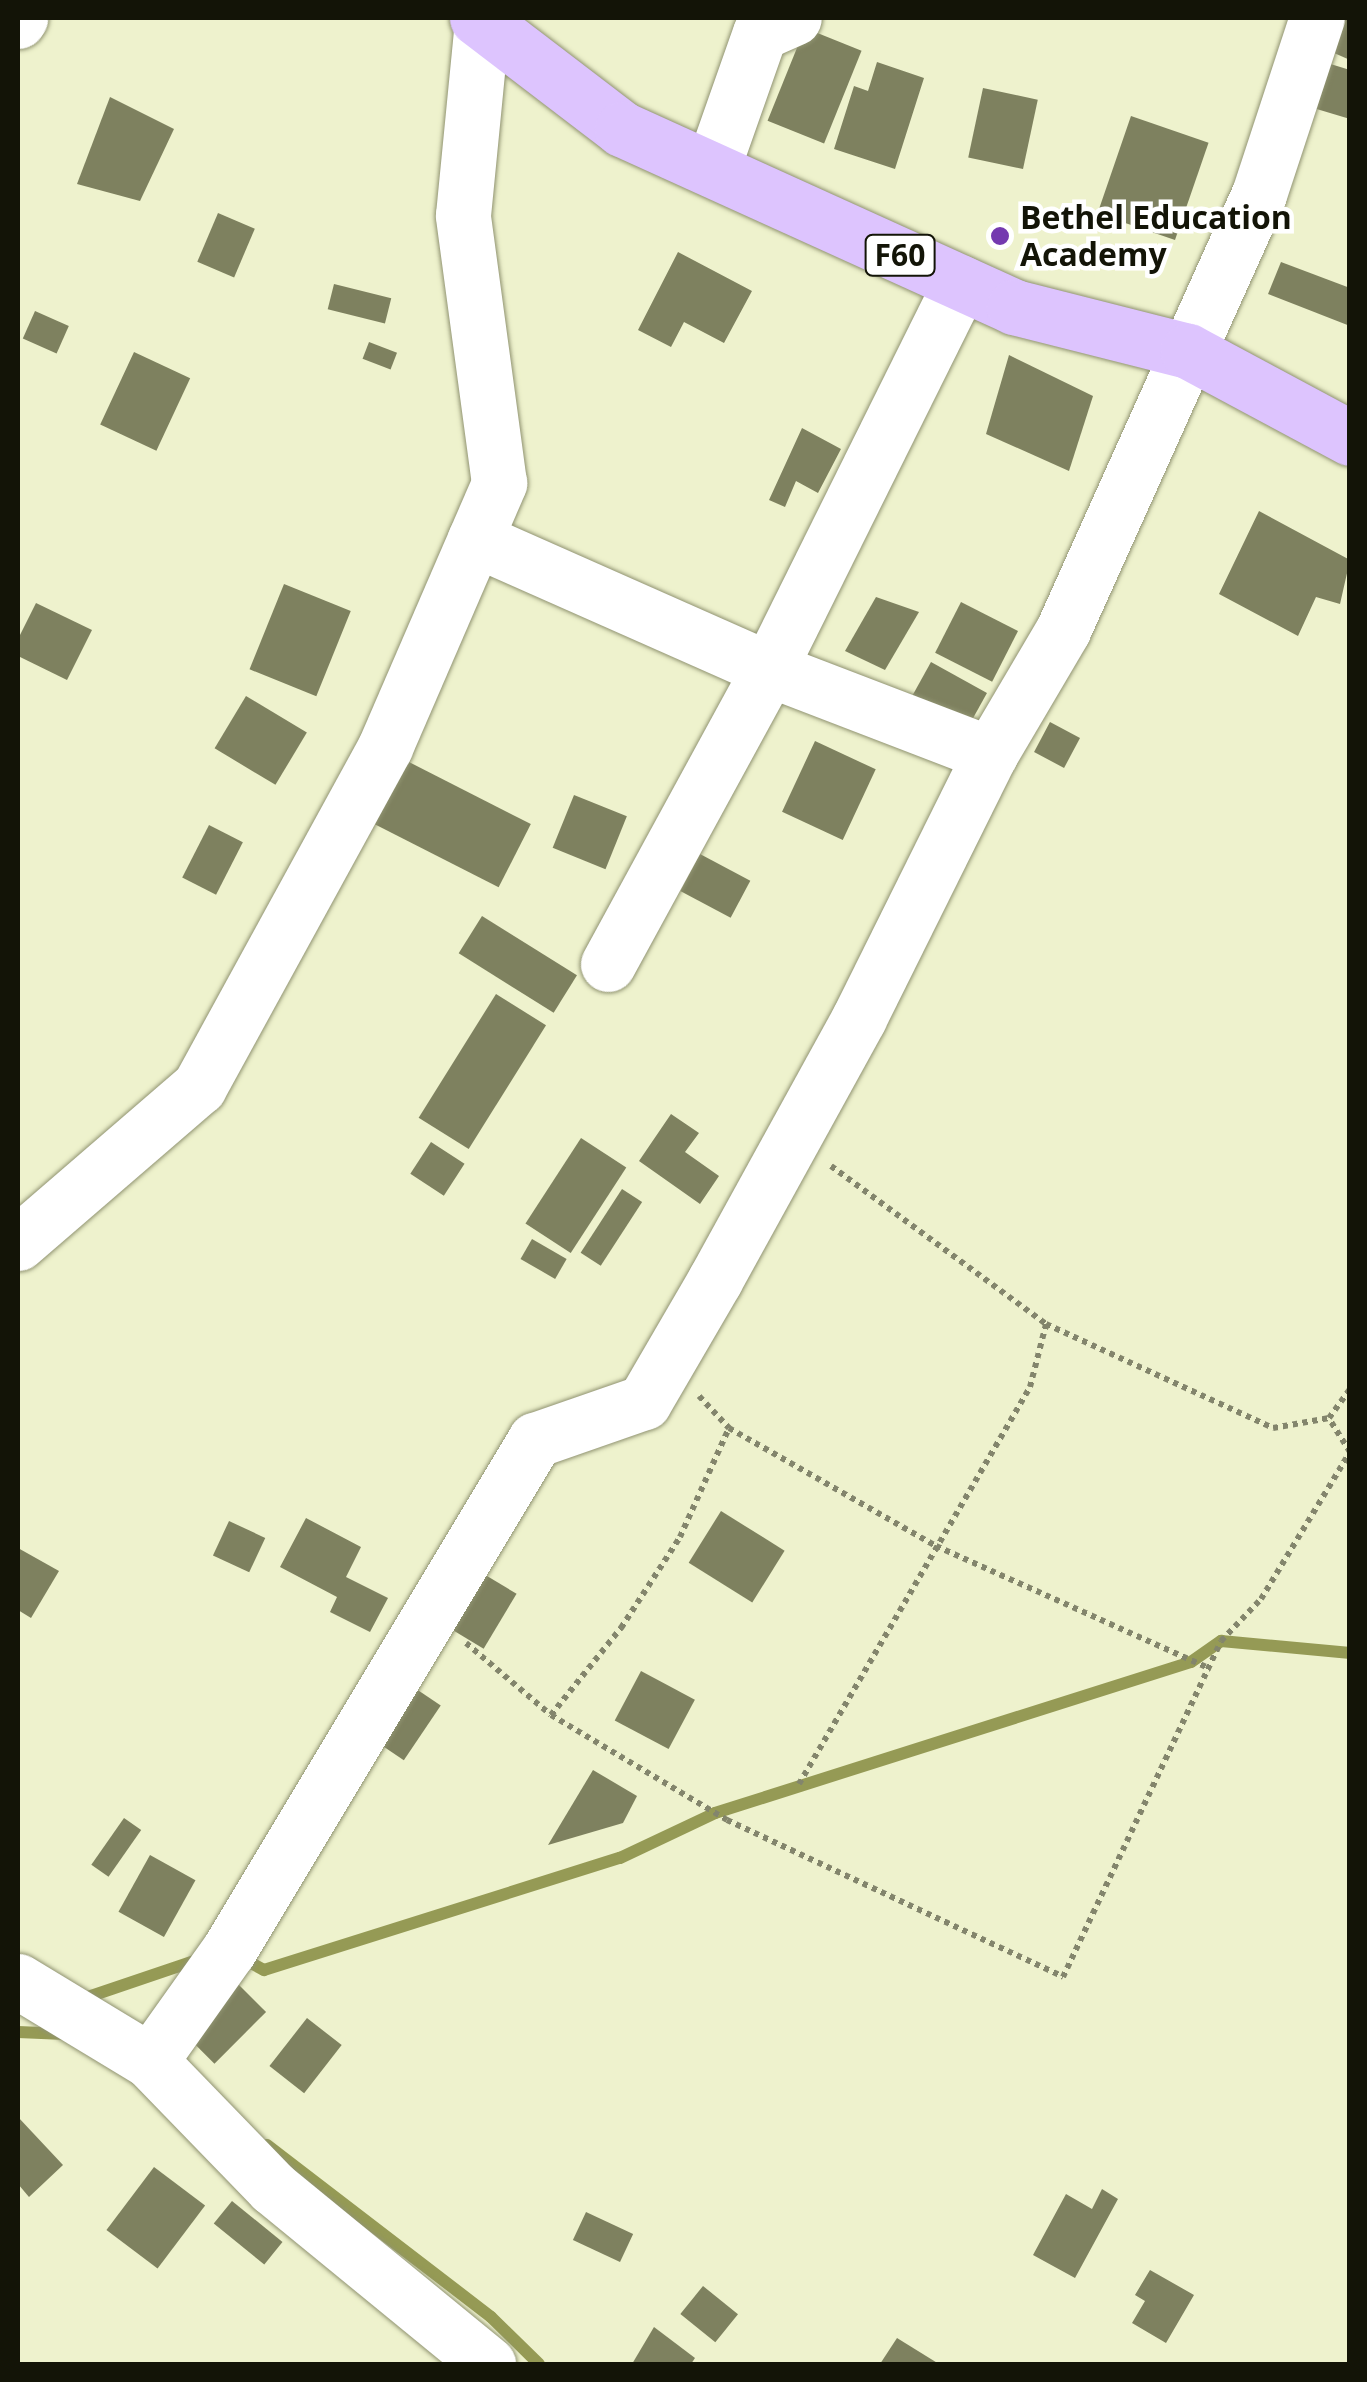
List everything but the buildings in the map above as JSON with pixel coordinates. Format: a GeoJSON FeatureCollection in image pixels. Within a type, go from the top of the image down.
{"type":"FeatureCollection","features":[{"type":"Feature","properties":{"kind":"main road","name":"F60"},"geometry":{"type":"LineString","coordinates":[[480,19],[622,130],[1014,307],[1188,351],[1350,438]]}},
{"type":"Feature","properties":{"kind":"street"},"geometry":{"type":"LineString","coordinates":[[712,169],[760,33],[794,18]]}},
{"type":"Feature","properties":{"kind":"street"},"geometry":{"type":"LineString","coordinates":[[150,2061],[229,1950],[428,1611],[535,1440],[644,1402],[667,1363],[793,1138],[990,754],[1064,630],[1259,194],[1317,18]]}},
{"type":"Feature","properties":{"kind":"street"},"geometry":{"type":"LineString","coordinates":[[18,1242],[199,1087],[385,747],[499,483],[464,216],[480,19]]}},
{"type":"Feature","properties":{"kind":"street"},"geometry":{"type":"LineString","coordinates":[[608,964],[769,669],[961,283]]}},
{"type":"Feature","properties":{"kind":"street"},"geometry":{"type":"LineString","coordinates":[[474,540],[769,669],[990,754]]}},
{"type":"Feature","properties":{"kind":"street"},"geometry":{"type":"LineString","coordinates":[[18,1981],[150,2061],[273,2188],[488,2364]]}},
{"type":"Feature","properties":{"kind":"path"},"geometry":{"type":"LineString","coordinates":[[793,1138],[1046,1324],[1273,1428],[1329,1418],[1350,1389]]}},
{"type":"Feature","properties":{"kind":"path"},"geometry":{"type":"LineString","coordinates":[[800,1784],[1030,1386],[1046,1324]]}},
{"type":"Feature","properties":{"kind":"path"},"geometry":{"type":"LineString","coordinates":[[667,1363],[730,1428],[936,1546],[1212,1669]]}},
{"type":"Feature","properties":{"kind":"path"},"geometry":{"type":"LineString","coordinates":[[428,1611],[551,1716],[727,1820],[1063,1977],[1222,1641],[1261,1599],[1350,1452],[1329,1418]]}},
{"type":"Feature","properties":{"kind":"path"},"geometry":{"type":"LineString","coordinates":[[551,1716],[671,1552],[730,1428]]}},
{"type":"Feature","properties":{"kind":"waterway"},"geometry":{"type":"LineString","coordinates":[[242,1958],[264,1970],[620,1858],[715,1813],[1191,1662],[1221,1641],[1350,1653]]}},
{"type":"Feature","properties":{"kind":"waterway"},"geometry":{"type":"LineString","coordinates":[[82,1999],[200,1959]]}},
{"type":"Feature","properties":{"kind":"waterway"},"geometry":{"type":"LineString","coordinates":[[18,2032],[65,2034]]}},
{"type":"Feature","properties":{"kind":"waterway"},"geometry":{"type":"LineString","coordinates":[[267,2145],[491,2317],[539,2364]]}},
{"type":"Feature","properties":{"kind":"place","name":"Bethel Education Academy"},"geometry":{"type":"Point","coordinates":[1000,236]}}]}
